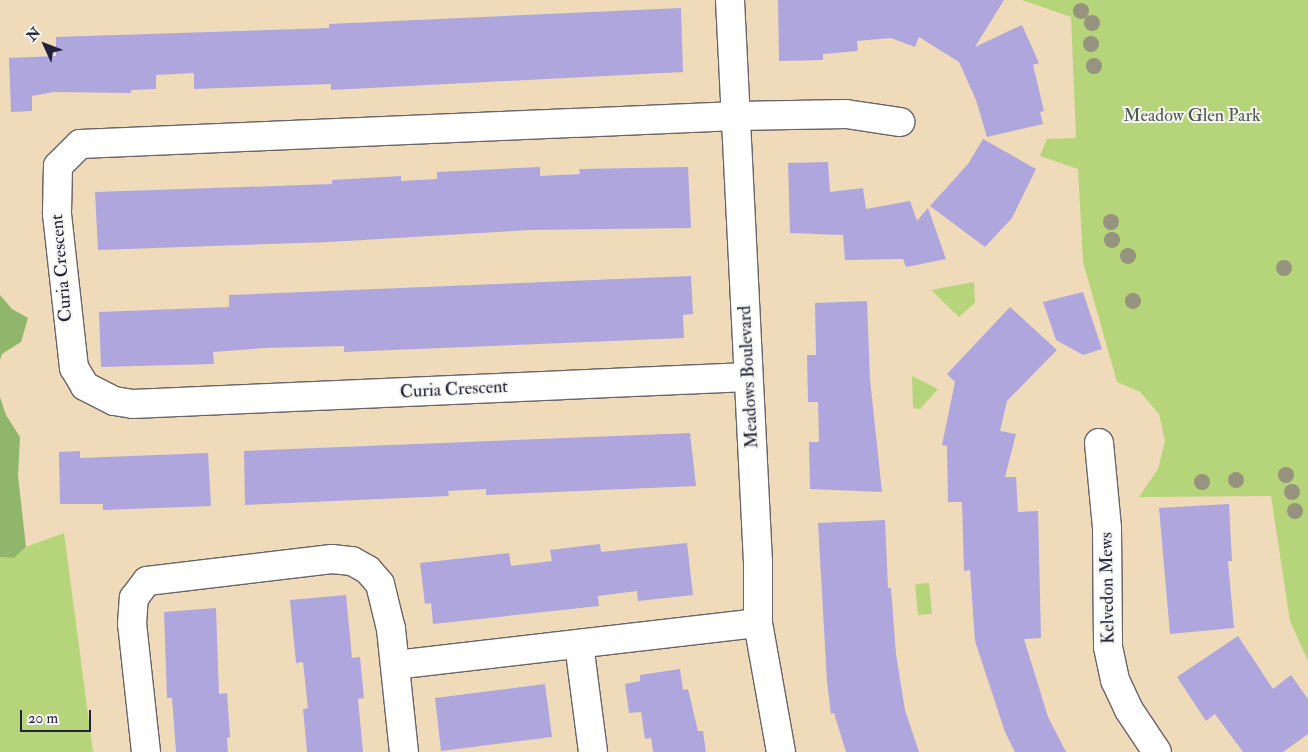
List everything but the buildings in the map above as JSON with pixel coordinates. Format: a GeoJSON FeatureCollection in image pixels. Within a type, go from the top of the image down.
{"type":"FeatureCollection","features":[{"type":"Feature","properties":{"kind":"street","name":"Meadows Boulevard"},"geometry":{"type":"LineString","coordinates":[[730,0],[758,562],[758,622],[781,752]]}},
{"type":"Feature","properties":{"kind":"street","name":"Curia Crescent"},"geometry":{"type":"LineString","coordinates":[[748,377],[133,404],[114,401],[85,386],[74,368],[57,213],[58,166],[80,144],[736,116],[846,114],[900,122]]}},
{"type":"Feature","properties":{"kind":"street","name":"Kelvedon Mews"},"geometry":{"type":"LineString","coordinates":[[1099,443],[1106,519],[1108,647],[1115,680],[1129,710],[1157,752]]}},
{"type":"Feature","properties":{"kind":"street"},"geometry":{"type":"LineString","coordinates":[[146,752],[132,624],[134,598],[147,582],[332,559],[352,561],[368,570],[380,584],[391,629],[404,752]]}},
{"type":"Feature","properties":{"kind":"street"},"geometry":{"type":"LineString","coordinates":[[395,665],[758,622]]}},
{"type":"Feature","properties":{"kind":"street"},"geometry":{"type":"LineString","coordinates":[[579,644],[593,752]]}},
{"type":"Feature","properties":{"kind":"green space","name":"Meadow Glen Park"},"geometry":{"type":"Polygon","coordinates":[[[1022,0],[1308,0],[1308,661],[1290,621],[1271,496],[1139,497],[1158,469],[1165,441],[1159,414],[1140,392],[1117,382],[1083,262],[1078,169],[1040,156],[1047,139],[1076,138],[1071,17],[1022,0]]]}},
{"type":"Feature","properties":{"kind":"green space"},"geometry":{"type":"Polygon","coordinates":[[[974,282],[975,303],[959,317],[931,290],[974,282]]]}},
{"type":"Feature","properties":{"kind":"green space"},"geometry":{"type":"Polygon","coordinates":[[[0,295],[12,309],[28,318],[21,342],[2,354],[0,360],[0,295]]]}},
{"type":"Feature","properties":{"kind":"green space"},"geometry":{"type":"Polygon","coordinates":[[[912,376],[938,389],[920,409],[913,408],[912,376]]]}},
{"type":"Feature","properties":{"kind":"green space"},"geometry":{"type":"Polygon","coordinates":[[[0,397],[6,415],[20,437],[18,476],[26,547],[14,558],[0,557],[0,397]]]}},
{"type":"Feature","properties":{"kind":"green space"},"geometry":{"type":"Polygon","coordinates":[[[64,533],[93,752],[0,752],[0,557],[14,558],[26,547],[64,533]]]}},
{"type":"Feature","properties":{"kind":"green space"},"geometry":{"type":"Polygon","coordinates":[[[929,583],[932,614],[918,615],[915,584],[929,583]]]}}]}
